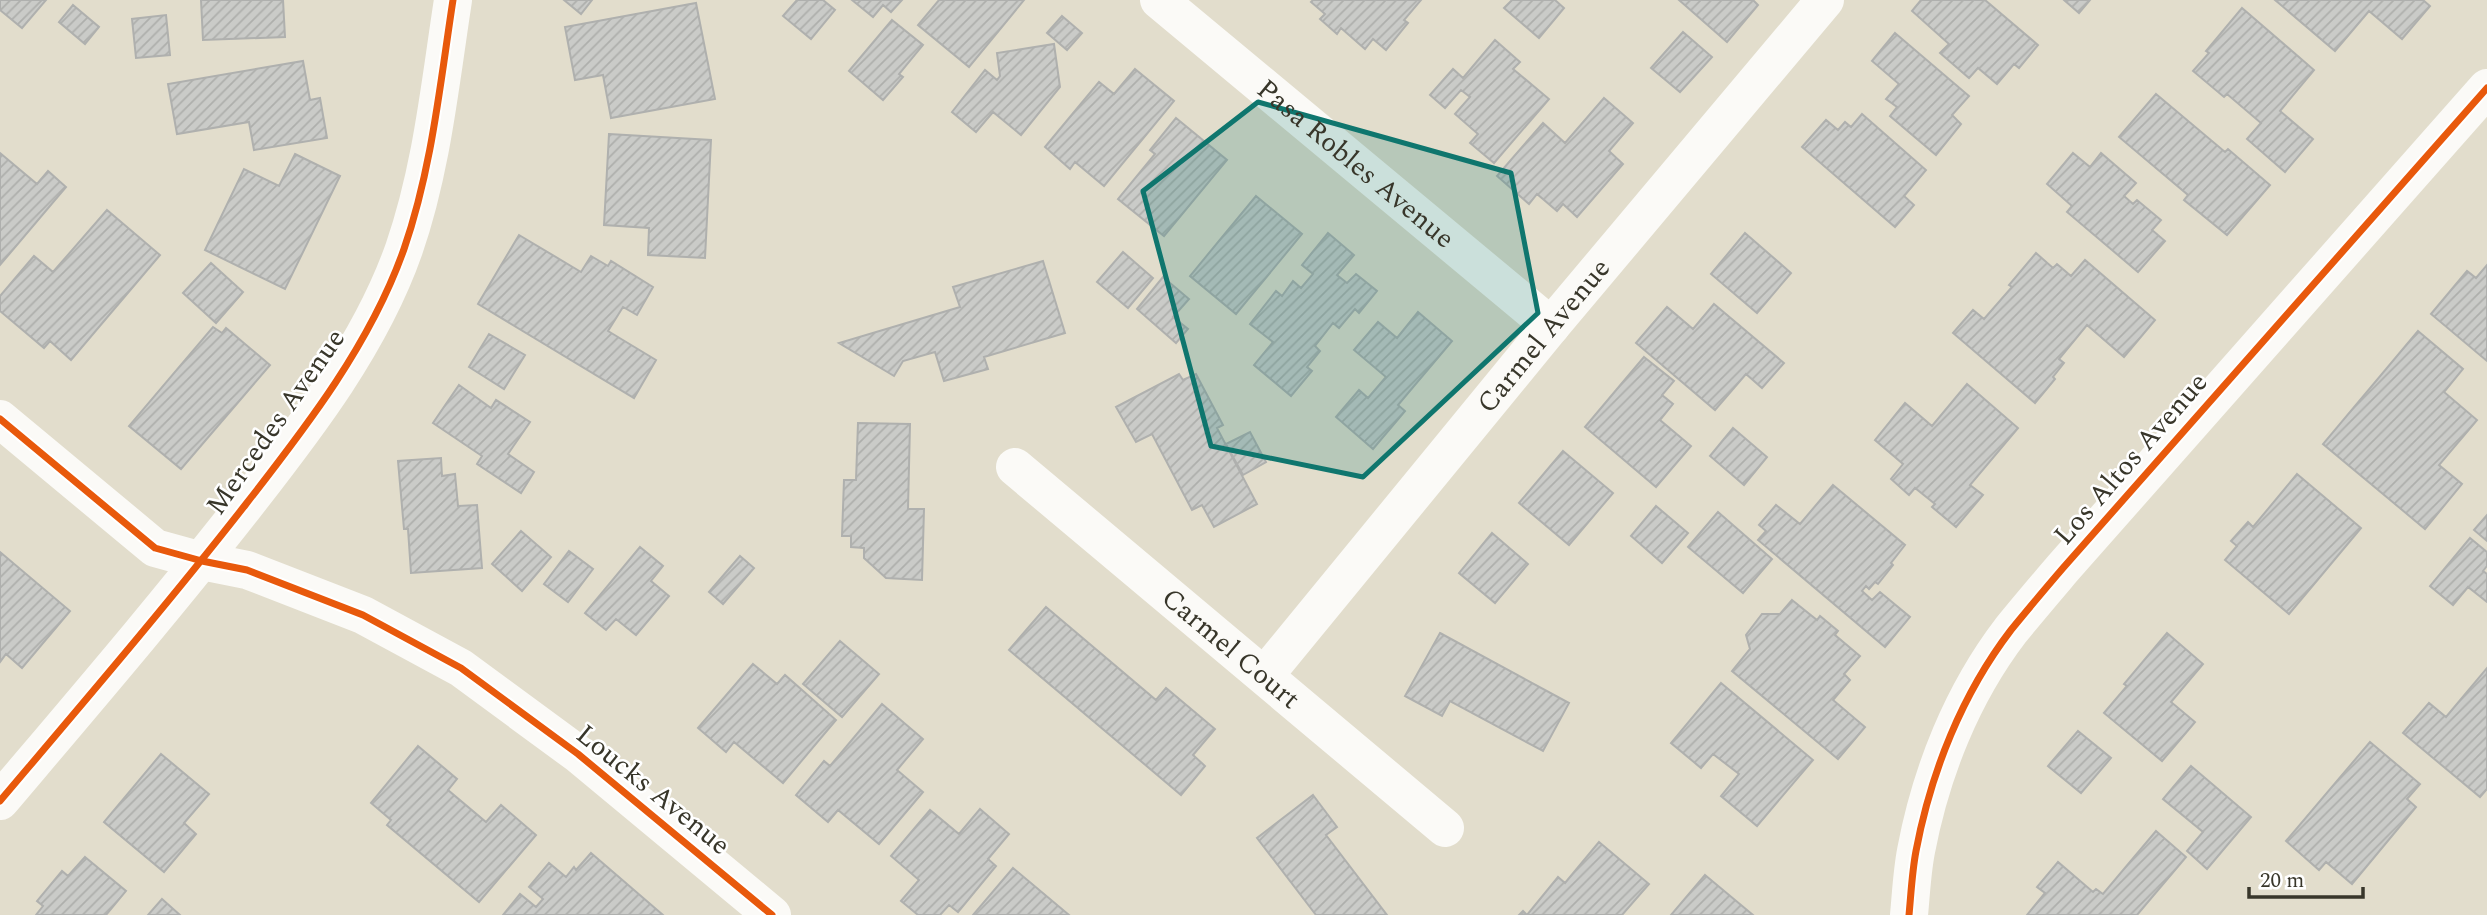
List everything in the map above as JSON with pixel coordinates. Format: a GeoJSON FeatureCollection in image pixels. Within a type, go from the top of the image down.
{"type":"FeatureCollection","features":[{"type":"Feature","properties":{"kind":"street","name":"Mercedes Avenue"},"geometry":{"type":"LineString","coordinates":[[0,801],[202,561],[331,391],[380,306],[404,250],[427,171],[453,0]]}},
{"type":"Feature","properties":{"kind":"street","name":"Pasa Robles Avenue"},"geometry":{"type":"LineString","coordinates":[[1158,0],[1551,326]]}},
{"type":"Feature","properties":{"kind":"street","name":"Carmel Avenue"},"geometry":{"type":"LineString","coordinates":[[1265,676],[1551,326],[1825,0]]}},
{"type":"Feature","properties":{"kind":"street","name":"Los Altos Avenue"},"geometry":{"type":"LineString","coordinates":[[1909,915],[1916,853],[1929,794],[1945,747],[1983,674],[2010,632],[2063,568],[2487,88]]}},
{"type":"Feature","properties":{"kind":"street","name":"Loucks Avenue"},"geometry":{"type":"LineString","coordinates":[[0,419],[155,548],[247,570],[363,615],[461,667],[578,754],[772,915]]}},
{"type":"Feature","properties":{"kind":"street","name":"Carmel Court"},"geometry":{"type":"LineString","coordinates":[[1016,467],[1445,828]]}},
{"type":"Feature","properties":{"kind":"highlighted area"},"geometry":{"type":"Polygon","coordinates":[[[1258,102],[1511,173],[1538,313],[1363,477],[1211,446],[1143,191],[1258,102]]]}},
{"type":"Feature","properties":{"kind":"building"},"geometry":{"type":"Polygon","coordinates":[[[0,0],[46,0],[22,28],[0,10],[0,0]]]}},
{"type":"Feature","properties":{"kind":"building"},"geometry":{"type":"Polygon","coordinates":[[[201,0],[283,0],[285,37],[203,40],[201,0]]]}},
{"type":"Feature","properties":{"kind":"building"},"geometry":{"type":"Polygon","coordinates":[[[564,0],[592,0],[581,14],[564,0]]]}},
{"type":"Feature","properties":{"kind":"building"},"geometry":{"type":"Polygon","coordinates":[[[797,0],[823,0],[835,10],[811,39],[783,16],[797,0]]]}},
{"type":"Feature","properties":{"kind":"building"},"geometry":{"type":"Polygon","coordinates":[[[852,0],[902,0],[891,12],[883,5],[873,17],[852,0]]]}},
{"type":"Feature","properties":{"kind":"building"},"geometry":{"type":"Polygon","coordinates":[[[939,0],[1024,0],[969,67],[918,25],[939,0]]]}},
{"type":"Feature","properties":{"kind":"building"},"geometry":{"type":"Polygon","coordinates":[[[1421,0],[1404,20],[1408,23],[1386,50],[1373,39],[1365,49],[1341,28],[1337,34],[1320,19],[1325,14],[1311,2],[1421,0]]]}},
{"type":"Feature","properties":{"kind":"building"},"geometry":{"type":"Polygon","coordinates":[[[1512,0],[1555,0],[1564,8],[1539,38],[1504,8],[1512,0]]]}},
{"type":"Feature","properties":{"kind":"building"},"geometry":{"type":"Polygon","coordinates":[[[1679,0],[1753,0],[1758,5],[1727,42],[1679,0]]]}},
{"type":"Feature","properties":{"kind":"building"},"geometry":{"type":"Polygon","coordinates":[[[1921,0],[1985,0],[2038,45],[2019,68],[2014,64],[1997,84],[1978,68],[1969,78],[1940,53],[1949,44],[1912,11],[1921,0]]]}},
{"type":"Feature","properties":{"kind":"building"},"geometry":{"type":"Polygon","coordinates":[[[2064,0],[2090,0],[2079,13],[2064,0]]]}},
{"type":"Feature","properties":{"kind":"building"},"geometry":{"type":"Polygon","coordinates":[[[2275,0],[2423,0],[2430,6],[2402,39],[2369,11],[2335,51],[2275,0]]]}},
{"type":"Feature","properties":{"kind":"building"},"geometry":{"type":"Polygon","coordinates":[[[696,3],[715,99],[611,118],[603,75],[575,80],[565,27],[696,3]]]}},
{"type":"Feature","properties":{"kind":"building"},"geometry":{"type":"Polygon","coordinates":[[[73,5],[99,27],[85,44],[59,22],[73,5]]]}},
{"type":"Feature","properties":{"kind":"building"},"geometry":{"type":"Polygon","coordinates":[[[2242,8],[2314,70],[2280,111],[2313,139],[2285,172],[2247,139],[2261,123],[2227,94],[2224,97],[2193,71],[2242,8]]]}},
{"type":"Feature","properties":{"kind":"building"},"geometry":{"type":"Polygon","coordinates":[[[166,15],[170,55],[136,58],[132,19],[166,15]]]}},
{"type":"Feature","properties":{"kind":"building"},"geometry":{"type":"Polygon","coordinates":[[[1062,16],[1082,33],[1067,50],[1047,33],[1062,16]]]}},
{"type":"Feature","properties":{"kind":"building"},"geometry":{"type":"Polygon","coordinates":[[[892,20],[923,45],[899,74],[903,77],[883,100],[849,71],[892,20]]]}},
{"type":"Feature","properties":{"kind":"building"},"geometry":{"type":"Polygon","coordinates":[[[1683,32],[1712,57],[1680,92],[1651,68],[1683,32]]]}},
{"type":"Feature","properties":{"kind":"building"},"geometry":{"type":"Polygon","coordinates":[[[1895,33],[1969,96],[1952,115],[1961,124],[1936,155],[1890,116],[1897,107],[1886,99],[1899,84],[1872,61],[1895,33]]]}},
{"type":"Feature","properties":{"kind":"building"},"geometry":{"type":"Polygon","coordinates":[[[1495,40],[1520,62],[1513,69],[1549,99],[1494,163],[1470,143],[1478,134],[1455,114],[1470,97],[1461,90],[1445,108],[1430,95],[1453,69],[1463,78],[1495,40]]]}},
{"type":"Feature","properties":{"kind":"building"},"geometry":{"type":"Polygon","coordinates":[[[1054,44],[1060,87],[1021,135],[993,112],[976,132],[952,112],[985,70],[997,80],[1000,76],[997,53],[1054,44]]]}},
{"type":"Feature","properties":{"kind":"building"},"geometry":{"type":"Polygon","coordinates":[[[303,61],[310,100],[320,98],[327,138],[254,150],[249,122],[177,134],[168,84],[303,61]]]}},
{"type":"Feature","properties":{"kind":"building"},"geometry":{"type":"Polygon","coordinates":[[[1135,69],[1174,101],[1104,186],[1075,162],[1070,169],[1045,147],[1099,82],[1114,94],[1135,69]]]}},
{"type":"Feature","properties":{"kind":"building"},"geometry":{"type":"Polygon","coordinates":[[[2156,94],[2225,152],[2228,149],[2270,185],[2227,235],[2184,200],[2188,195],[2119,137],[2156,94]]]}},
{"type":"Feature","properties":{"kind":"building"},"geometry":{"type":"Polygon","coordinates":[[[1604,98],[1633,123],[1609,151],[1623,164],[1577,217],[1563,204],[1557,211],[1537,194],[1529,204],[1497,176],[1543,123],[1565,143],[1604,98]]]}},
{"type":"Feature","properties":{"kind":"building"},"geometry":{"type":"Polygon","coordinates":[[[1862,114],[1926,170],[1904,196],[1914,205],[1895,227],[1802,147],[1826,120],[1838,130],[1845,122],[1851,127],[1862,114]]]}},
{"type":"Feature","properties":{"kind":"building"},"geometry":{"type":"Polygon","coordinates":[[[1176,118],[1227,160],[1164,236],[1118,199],[1155,154],[1150,150],[1176,118]]]}},
{"type":"Feature","properties":{"kind":"building"},"geometry":{"type":"Polygon","coordinates":[[[609,134],[711,140],[705,258],[648,255],[649,228],[604,225],[609,134]]]}},
{"type":"Feature","properties":{"kind":"building"},"geometry":{"type":"Polygon","coordinates":[[[0,153],[37,184],[48,171],[66,187],[0,265],[0,153]]]}},
{"type":"Feature","properties":{"kind":"building"},"geometry":{"type":"Polygon","coordinates":[[[2073,153],[2090,167],[2101,153],[2136,183],[2124,196],[2133,204],[2137,200],[2161,220],[2152,230],[2165,241],[2138,272],[2067,212],[2072,206],[2047,184],[2073,153]]]}},
{"type":"Feature","properties":{"kind":"building"},"geometry":{"type":"Polygon","coordinates":[[[295,154],[340,176],[285,289],[205,250],[244,169],[279,186],[295,154]]]}},
{"type":"Feature","properties":{"kind":"building"},"geometry":{"type":"Polygon","coordinates":[[[1256,196],[1302,234],[1236,314],[1190,276],[1256,196]]]}},
{"type":"Feature","properties":{"kind":"building"},"geometry":{"type":"Polygon","coordinates":[[[107,210],[160,255],[71,360],[50,341],[44,348],[0,311],[0,296],[34,256],[53,272],[107,210]]]}},
{"type":"Feature","properties":{"kind":"building"},"geometry":{"type":"Polygon","coordinates":[[[1328,233],[1354,255],[1337,275],[1347,283],[1356,274],[1377,291],[1359,313],[1355,309],[1339,328],[1333,323],[1315,346],[1320,351],[1307,367],[1312,371],[1291,396],[1254,365],[1273,342],[1250,324],[1276,291],[1282,296],[1293,281],[1301,288],[1313,274],[1302,265],[1328,233]]]}},
{"type":"Feature","properties":{"kind":"building"},"geometry":{"type":"Polygon","coordinates":[[[1745,233],[1791,273],[1757,313],[1711,274],[1745,233]]]}},
{"type":"Feature","properties":{"kind":"building"},"geometry":{"type":"Polygon","coordinates":[[[519,235],[581,272],[591,256],[608,266],[611,261],[653,287],[637,315],[623,307],[608,331],[656,360],[634,398],[478,304],[519,235]]]}},
{"type":"Feature","properties":{"kind":"building"},"geometry":{"type":"Polygon","coordinates":[[[1123,252],[1153,278],[1128,308],[1097,282],[1123,252]]]}},
{"type":"Feature","properties":{"kind":"building"},"geometry":{"type":"Polygon","coordinates":[[[2036,253],[2053,268],[2057,264],[2071,276],[2085,260],[2155,320],[2124,357],[2087,325],[2059,359],[2064,363],[2053,377],[2055,379],[2035,403],[1953,333],[1973,310],[1984,319],[2012,287],[2009,285],[2036,253]]]}},
{"type":"Feature","properties":{"kind":"building"},"geometry":{"type":"Polygon","coordinates":[[[1043,261],[1065,333],[984,357],[988,369],[944,381],[935,352],[903,361],[894,376],[839,343],[960,307],[953,287],[1043,261]]]}},
{"type":"Feature","properties":{"kind":"building"},"geometry":{"type":"Polygon","coordinates":[[[211,263],[243,292],[216,323],[183,293],[211,263]]]}},
{"type":"Feature","properties":{"kind":"building"},"geometry":{"type":"Polygon","coordinates":[[[2487,265],[2487,361],[2431,314],[2467,271],[2476,278],[2487,265]]]}},
{"type":"Feature","properties":{"kind":"building"},"geometry":{"type":"Polygon","coordinates":[[[1163,277],[1189,299],[1173,317],[1188,329],[1176,343],[1137,309],[1163,277]]]}},
{"type":"Feature","properties":{"kind":"building"},"geometry":{"type":"Polygon","coordinates":[[[1714,304],[1784,363],[1762,388],[1746,374],[1715,410],[1636,343],[1667,307],[1693,329],[1714,304]]]}},
{"type":"Feature","properties":{"kind":"building"},"geometry":{"type":"Polygon","coordinates":[[[1418,312],[1452,341],[1398,405],[1405,411],[1373,449],[1336,417],[1359,390],[1368,398],[1386,377],[1354,350],[1378,322],[1397,338],[1418,312]]]}},
{"type":"Feature","properties":{"kind":"building"},"geometry":{"type":"Polygon","coordinates":[[[213,327],[222,333],[226,328],[270,365],[181,469],[129,426],[213,327]]]}},
{"type":"Feature","properties":{"kind":"building"},"geometry":{"type":"Polygon","coordinates":[[[2418,331],[2463,369],[2444,392],[2477,420],[2439,465],[2462,484],[2425,529],[2323,444],[2418,331]]]}},
{"type":"Feature","properties":{"kind":"building"},"geometry":{"type":"Polygon","coordinates":[[[489,334],[525,355],[504,389],[469,367],[489,334]]]}},
{"type":"Feature","properties":{"kind":"building"},"geometry":{"type":"Polygon","coordinates":[[[1644,357],[1674,381],[1662,395],[1673,404],[1660,420],[1691,446],[1656,487],[1585,427],[1644,357]]]}},
{"type":"Feature","properties":{"kind":"building"},"geometry":{"type":"Polygon","coordinates":[[[1179,374],[1183,380],[1196,374],[1223,425],[1217,428],[1257,504],[1214,527],[1202,505],[1192,510],[1152,434],[1136,442],[1116,407],[1179,374]]]}},
{"type":"Feature","properties":{"kind":"building"},"geometry":{"type":"Polygon","coordinates":[[[1967,384],[2018,428],[1970,485],[1983,495],[1956,527],[1932,507],[1935,504],[1915,488],[1909,495],[1891,479],[1903,464],[1875,440],[1905,403],[1932,426],[1967,384]]]}},
{"type":"Feature","properties":{"kind":"building"},"geometry":{"type":"Polygon","coordinates":[[[459,385],[491,408],[496,400],[530,422],[508,454],[534,472],[521,493],[477,464],[482,456],[433,423],[459,385]]]}},
{"type":"Feature","properties":{"kind":"building"},"geometry":{"type":"Polygon","coordinates":[[[858,423],[910,424],[908,509],[924,509],[922,580],[886,578],[864,558],[864,548],[851,547],[851,536],[842,536],[844,480],[856,480],[858,423]]]}},
{"type":"Feature","properties":{"kind":"building"},"geometry":{"type":"Polygon","coordinates":[[[1733,428],[1767,457],[1744,485],[1710,456],[1733,428]]]}},
{"type":"Feature","properties":{"kind":"building"},"geometry":{"type":"Polygon","coordinates":[[[1250,432],[1266,462],[1243,475],[1226,444],[1250,432]]]}},
{"type":"Feature","properties":{"kind":"building"},"geometry":{"type":"Polygon","coordinates":[[[1563,451],[1613,493],[1569,545],[1519,503],[1563,451]]]}},
{"type":"Feature","properties":{"kind":"building"},"geometry":{"type":"Polygon","coordinates":[[[441,458],[442,476],[455,474],[458,506],[477,505],[482,568],[411,573],[398,461],[441,458]]]}},
{"type":"Feature","properties":{"kind":"building"},"geometry":{"type":"Polygon","coordinates":[[[2297,474],[2361,528],[2289,614],[2225,560],[2237,546],[2231,541],[2248,522],[2253,527],[2297,474]]]}},
{"type":"Feature","properties":{"kind":"building"},"geometry":{"type":"Polygon","coordinates":[[[1833,485],[1905,545],[1878,584],[1875,582],[1869,589],[1866,586],[1862,591],[1872,600],[1880,592],[1910,617],[1885,647],[1758,540],[1766,531],[1759,525],[1776,505],[1800,524],[1833,485]]]}},
{"type":"Feature","properties":{"kind":"building"},"geometry":{"type":"Polygon","coordinates":[[[1656,506],[1688,533],[1662,563],[1631,536],[1656,506]]]}},
{"type":"Feature","properties":{"kind":"building"},"geometry":{"type":"Polygon","coordinates":[[[1718,512],[1772,559],[1743,593],[1688,547],[1718,512]]]}},
{"type":"Feature","properties":{"kind":"building"},"geometry":{"type":"Polygon","coordinates":[[[2487,515],[2487,541],[2474,530],[2487,515]]]}},
{"type":"Feature","properties":{"kind":"building"},"geometry":{"type":"Polygon","coordinates":[[[521,531],[551,557],[522,591],[492,564],[521,531]]]}},
{"type":"Feature","properties":{"kind":"building"},"geometry":{"type":"Polygon","coordinates":[[[1492,533],[1528,564],[1495,603],[1459,573],[1492,533]]]}},
{"type":"Feature","properties":{"kind":"building"},"geometry":{"type":"Polygon","coordinates":[[[2470,538],[2487,552],[2487,566],[2483,571],[2487,574],[2487,602],[2468,587],[2453,605],[2430,586],[2470,538]]]}},
{"type":"Feature","properties":{"kind":"building"},"geometry":{"type":"Polygon","coordinates":[[[640,547],[663,566],[651,581],[669,596],[636,635],[616,619],[606,630],[585,613],[640,547]]]}},
{"type":"Feature","properties":{"kind":"building"},"geometry":{"type":"Polygon","coordinates":[[[569,551],[593,569],[568,602],[544,584],[569,551]]]}},
{"type":"Feature","properties":{"kind":"building"},"geometry":{"type":"Polygon","coordinates":[[[0,552],[70,611],[22,668],[6,654],[0,662],[0,552]]]}},
{"type":"Feature","properties":{"kind":"building"},"geometry":{"type":"Polygon","coordinates":[[[740,556],[754,568],[723,604],[709,592],[740,556]]]}},
{"type":"Feature","properties":{"kind":"building"},"geometry":{"type":"Polygon","coordinates":[[[1792,600],[1817,620],[1820,616],[1838,631],[1835,635],[1860,656],[1844,674],[1850,680],[1833,700],[1865,727],[1838,759],[1732,671],[1750,649],[1746,635],[1762,614],[1780,614],[1792,600]]]}},
{"type":"Feature","properties":{"kind":"building"},"geometry":{"type":"Polygon","coordinates":[[[1046,607],[1156,700],[1166,688],[1215,729],[1193,755],[1205,766],[1181,795],[1009,650],[1046,607]]]}},
{"type":"Feature","properties":{"kind":"building"},"geometry":{"type":"Polygon","coordinates":[[[1440,633],[1569,703],[1543,751],[1450,701],[1442,716],[1405,696],[1440,633]]]}},
{"type":"Feature","properties":{"kind":"building"},"geometry":{"type":"Polygon","coordinates":[[[2167,633],[2203,664],[2171,702],[2195,722],[2162,761],[2104,713],[2127,686],[2124,684],[2167,633]]]}},
{"type":"Feature","properties":{"kind":"building"},"geometry":{"type":"Polygon","coordinates":[[[840,641],[879,674],[842,717],[803,684],[840,641]]]}},
{"type":"Feature","properties":{"kind":"building"},"geometry":{"type":"Polygon","coordinates":[[[753,664],[777,684],[785,675],[836,720],[783,783],[734,742],[726,752],[698,728],[753,664]]]}},
{"type":"Feature","properties":{"kind":"building"},"geometry":{"type":"Polygon","coordinates":[[[2487,668],[2487,789],[2480,797],[2403,733],[2429,703],[2446,717],[2487,668]]]}},
{"type":"Feature","properties":{"kind":"building"},"geometry":{"type":"Polygon","coordinates":[[[1721,683],[1813,760],[1757,826],[1721,796],[1739,774],[1713,754],[1701,768],[1671,743],[1721,683]]]}},
{"type":"Feature","properties":{"kind":"building"},"geometry":{"type":"Polygon","coordinates":[[[882,704],[923,739],[897,770],[923,792],[879,844],[838,810],[828,822],[796,795],[824,761],[830,766],[882,704]]]}},
{"type":"Feature","properties":{"kind":"building"},"geometry":{"type":"Polygon","coordinates":[[[2078,731],[2111,758],[2081,793],[2048,766],[2078,731]]]}},
{"type":"Feature","properties":{"kind":"building"},"geometry":{"type":"Polygon","coordinates":[[[2370,742],[2420,784],[2407,799],[2416,807],[2352,884],[2326,862],[2319,870],[2286,841],[2370,742]]]}},
{"type":"Feature","properties":{"kind":"building"},"geometry":{"type":"Polygon","coordinates":[[[418,746],[457,779],[448,790],[486,822],[501,805],[536,835],[479,902],[387,825],[391,820],[371,803],[418,746]]]}},
{"type":"Feature","properties":{"kind":"building"},"geometry":{"type":"Polygon","coordinates":[[[161,754],[209,794],[184,823],[196,834],[164,872],[104,822],[161,754]]]}},
{"type":"Feature","properties":{"kind":"building"},"geometry":{"type":"Polygon","coordinates":[[[2191,766],[2251,817],[2207,869],[2187,851],[2203,832],[2163,799],[2191,766]]]}},
{"type":"Feature","properties":{"kind":"building"},"geometry":{"type":"Polygon","coordinates":[[[1313,795],[1337,827],[1326,835],[1387,915],[1316,915],[1257,838],[1313,795]]]}},
{"type":"Feature","properties":{"kind":"building"},"geometry":{"type":"Polygon","coordinates":[[[980,809],[1009,834],[988,859],[996,866],[958,912],[949,905],[940,915],[918,915],[901,901],[919,880],[891,856],[930,810],[959,834],[980,809]]]}},
{"type":"Feature","properties":{"kind":"building"},"geometry":{"type":"Polygon","coordinates":[[[2156,831],[2186,857],[2137,915],[2027,915],[2045,893],[2037,887],[2058,862],[2093,892],[2096,889],[2103,894],[2156,831]]]}},
{"type":"Feature","properties":{"kind":"building"},"geometry":{"type":"Polygon","coordinates":[[[1599,842],[1649,884],[1622,915],[1527,915],[1558,877],[1565,883],[1599,842]]]}},
{"type":"Feature","properties":{"kind":"building"},"geometry":{"type":"Polygon","coordinates":[[[591,853],[663,915],[503,915],[520,894],[536,907],[543,899],[529,887],[549,863],[566,877],[591,853]]]}},
{"type":"Feature","properties":{"kind":"building"},"geometry":{"type":"Polygon","coordinates":[[[85,857],[126,891],[106,915],[36,915],[43,906],[37,901],[62,871],[68,876],[85,857]]]}},
{"type":"Feature","properties":{"kind":"building"},"geometry":{"type":"Polygon","coordinates":[[[1013,868],[1069,915],[973,915],[1013,868]]]}},
{"type":"Feature","properties":{"kind":"building"},"geometry":{"type":"Polygon","coordinates":[[[1705,875],[1753,915],[1671,915],[1705,875]]]}},
{"type":"Feature","properties":{"kind":"building"},"geometry":{"type":"Polygon","coordinates":[[[162,899],[180,915],[148,915],[162,899]]]}},
{"type":"Feature","properties":{"kind":"cycle path"},"geometry":{"type":"LineString","coordinates":[[0,801],[246,504],[314,414],[356,350],[390,284],[414,218],[434,126],[453,0]]}},
{"type":"Feature","properties":{"kind":"cycle path"},"geometry":{"type":"LineString","coordinates":[[1909,915],[1916,851],[1930,792],[1963,707],[1993,655],[2063,568],[2487,88]]}},
{"type":"Feature","properties":{"kind":"cycle path"},"geometry":{"type":"LineString","coordinates":[[0,419],[155,548],[247,570],[363,615],[461,668],[578,754],[772,915]]}}]}
